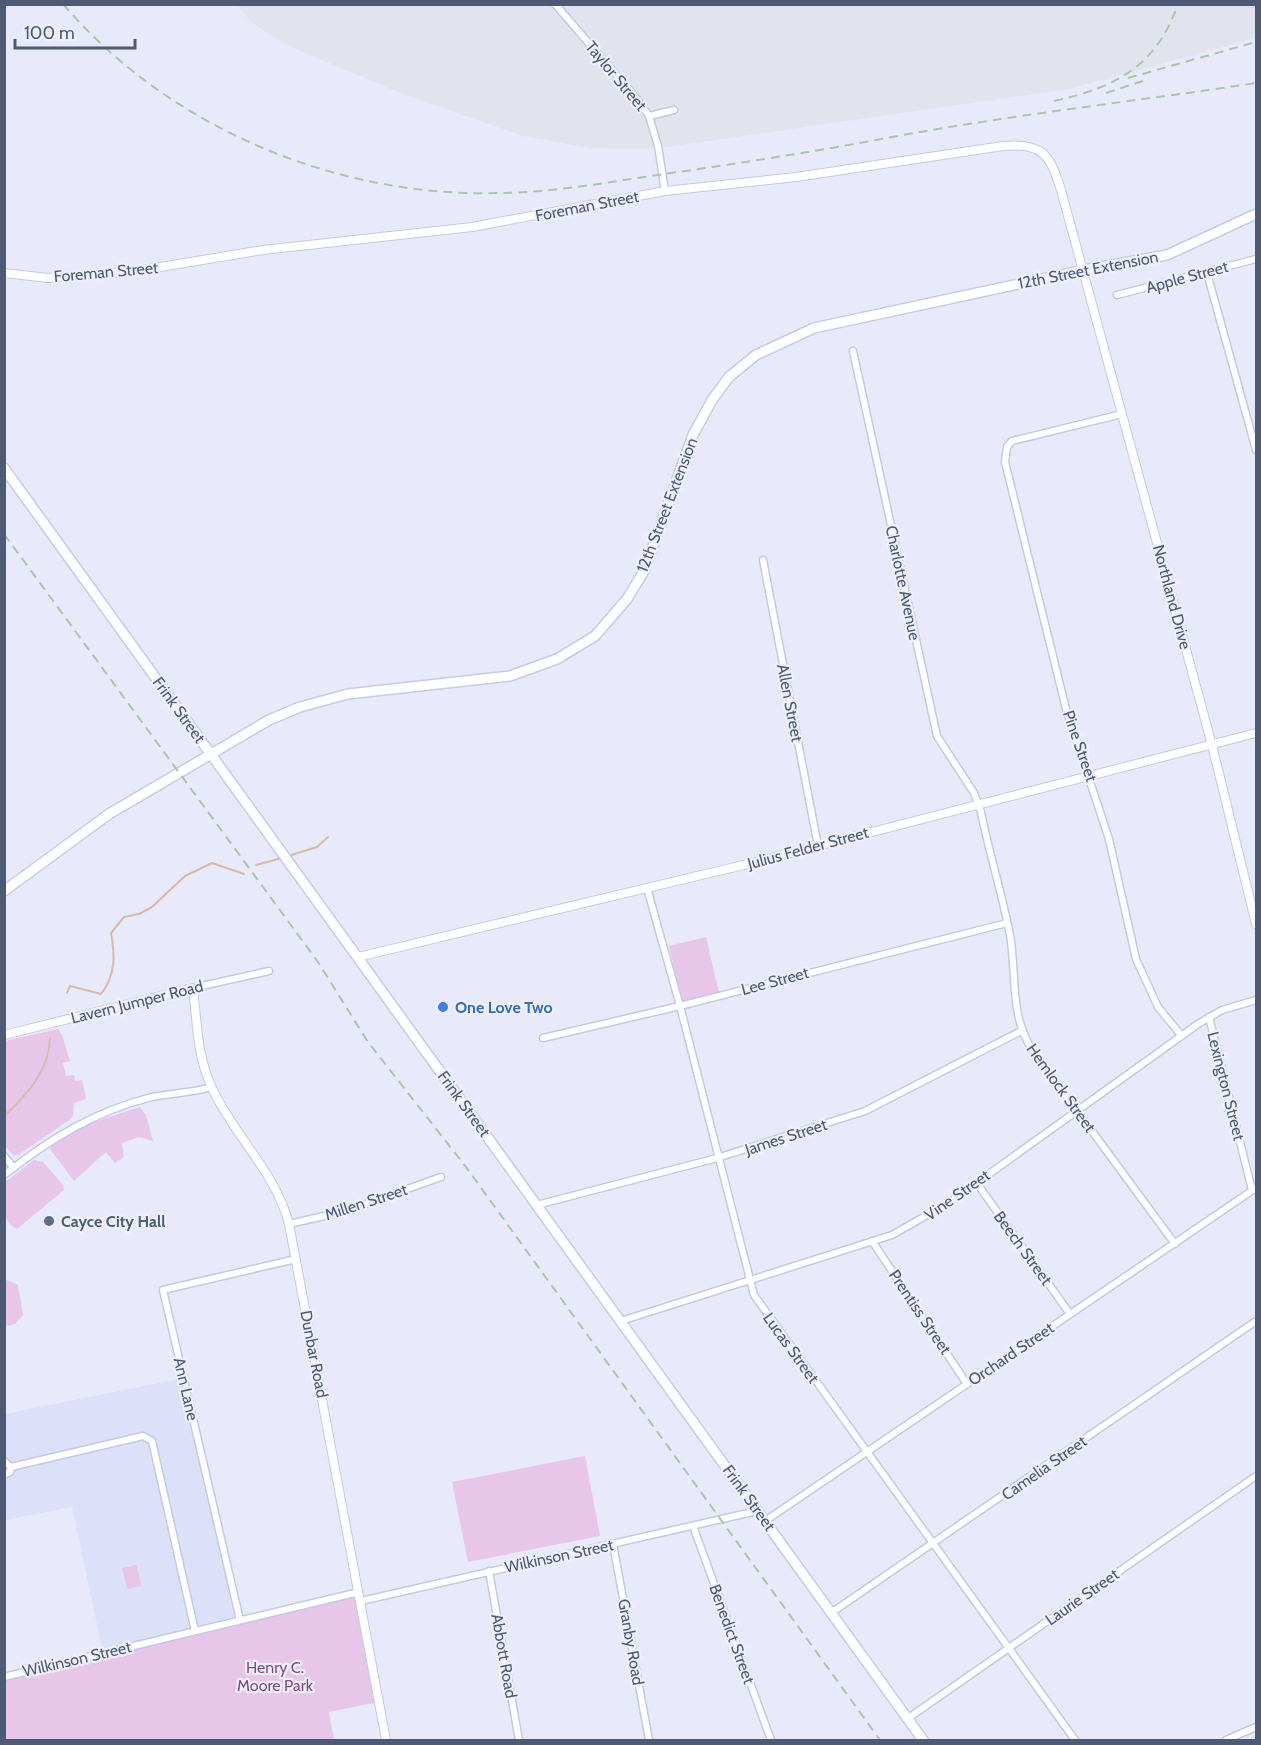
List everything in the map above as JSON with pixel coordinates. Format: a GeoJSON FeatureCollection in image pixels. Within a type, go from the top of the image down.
{"type":"FeatureCollection","features":[{"type":"Feature","properties":{"kind":"main road","name":"12th Street Extension"},"geometry":{"type":"LineString","coordinates":[[4,891],[109,814],[268,720],[300,707],[348,694],[474,682],[510,676],[557,659],[595,636],[611,620],[644,571],[686,453],[712,399],[729,377],[756,355],[814,328],[1084,270],[1167,255],[1257,214]]}},
{"type":"Feature","properties":{"kind":"main road","name":"Frink Street"},"geometry":{"type":"LineString","coordinates":[[4,468],[923,1740]]}},
{"type":"Feature","properties":{"kind":"street","name":"Taylor Street"},"geometry":{"type":"LineString","coordinates":[[555,4],[638,99],[649,116],[660,154],[665,191]]}},
{"type":"Feature","properties":{"kind":"street"},"geometry":{"type":"LineString","coordinates":[[649,116],[675,110]]}},
{"type":"Feature","properties":{"kind":"street","name":"Foreman Street"},"geometry":{"type":"LineString","coordinates":[[4,273],[48,278],[130,272],[263,250],[472,227],[665,191],[796,177],[1014,145],[1030,146],[1047,156],[1055,169],[1084,270]]}},
{"type":"Feature","properties":{"kind":"street","name":"Apple Street"},"geometry":{"type":"LineString","coordinates":[[1117,295],[1257,259]]}},
{"type":"Feature","properties":{"kind":"street","name":"Northland Drive"},"geometry":{"type":"LineString","coordinates":[[1084,270],[1212,745],[1257,924]]}},
{"type":"Feature","properties":{"kind":"street"},"geometry":{"type":"LineString","coordinates":[[1207,273],[1257,450]]}},
{"type":"Feature","properties":{"kind":"street","name":"Charlotte Avenue"},"geometry":{"type":"LineString","coordinates":[[853,351],[937,736],[978,804]]}},
{"type":"Feature","properties":{"kind":"street","name":"Pine Street"},"geometry":{"type":"LineString","coordinates":[[1122,414],[1012,441],[1007,447],[1005,462],[1066,709],[1109,839],[1136,959],[1158,1007],[1181,1035]]}},
{"type":"Feature","properties":{"kind":"street","name":"Allen Street"},"geometry":{"type":"LineString","coordinates":[[763,560],[818,846]]}},
{"type":"Feature","properties":{"kind":"street","name":"Julius Felder Street"},"geometry":{"type":"LineString","coordinates":[[358,957],[818,846],[1257,733]]}},
{"type":"Feature","properties":{"kind":"street","name":"Hemlock Street"},"geometry":{"type":"LineString","coordinates":[[978,804],[1007,922],[1015,975],[1016,1012],[1021,1031],[1175,1244]]}},
{"type":"Feature","properties":{"kind":"street","name":"Lucas Street"},"geometry":{"type":"LineString","coordinates":[[647,888],[680,1006],[749,1280],[758,1303],[1075,1740]]}},
{"type":"Feature","properties":{"kind":"street","name":"Lee Street"},"geometry":{"type":"LineString","coordinates":[[543,1038],[680,1006],[1007,922]]}},
{"type":"Feature","properties":{"kind":"street","name":"Lavern Jumper Road"},"geometry":{"type":"LineString","coordinates":[[4,1035],[269,970]]}},
{"type":"Feature","properties":{"kind":"street","name":"Dunbar Road"},"geometry":{"type":"LineString","coordinates":[[193,988],[202,1056],[212,1087],[227,1115],[264,1166],[284,1205],[290,1224],[386,1740]]}},
{"type":"Feature","properties":{"kind":"street","name":"Vine Street"},"geometry":{"type":"LineString","coordinates":[[621,1321],[892,1235],[930,1215],[1181,1035],[1209,1017],[1257,1000]]}},
{"type":"Feature","properties":{"kind":"street","name":"Lexington Street"},"geometry":{"type":"LineString","coordinates":[[1209,1017],[1254,1189]]}},
{"type":"Feature","properties":{"kind":"street","name":"James Street"},"geometry":{"type":"LineString","coordinates":[[537,1205],[717,1158],[865,1111],[1021,1031]]}},
{"type":"Feature","properties":{"kind":"street"},"geometry":{"type":"LineString","coordinates":[[4,1175],[52,1139],[97,1115],[152,1097],[212,1087]]}},
{"type":"Feature","properties":{"kind":"street"},"geometry":{"type":"LineString","coordinates":[[4,1156],[14,1168]]}},
{"type":"Feature","properties":{"kind":"street","name":"Millen Street"},"geometry":{"type":"LineString","coordinates":[[290,1224],[354,1208],[441,1177]]}},
{"type":"Feature","properties":{"kind":"street","name":"Beech Street"},"geometry":{"type":"LineString","coordinates":[[976,1182],[1070,1314]]}},
{"type":"Feature","properties":{"kind":"street","name":"Orchard Street"},"geometry":{"type":"LineString","coordinates":[[765,1521],[1254,1189]]}},
{"type":"Feature","properties":{"kind":"street","name":"Prentiss Street"},"geometry":{"type":"LineString","coordinates":[[872,1241],[968,1384]]}},
{"type":"Feature","properties":{"kind":"street","name":"Ann Lane"},"geometry":{"type":"LineString","coordinates":[[240,1620],[164,1290],[296,1260]]}},
{"type":"Feature","properties":{"kind":"street","name":"Camelia Street"},"geometry":{"type":"LineString","coordinates":[[831,1613],[1257,1321]]}},
{"type":"Feature","properties":{"kind":"street"},"geometry":{"type":"LineString","coordinates":[[11,1467],[143,1436],[152,1441],[195,1631]]}},
{"type":"Feature","properties":{"kind":"street"},"geometry":{"type":"LineString","coordinates":[[4,1461],[11,1467]]}},
{"type":"Feature","properties":{"kind":"street"},"geometry":{"type":"LineString","coordinates":[[4,1474],[9,1473],[11,1467]]}},
{"type":"Feature","properties":{"kind":"street","name":"Laurie Street"},"geometry":{"type":"LineString","coordinates":[[908,1719],[1257,1476]]}},
{"type":"Feature","properties":{"kind":"street","name":"Wilkinson Street"},"geometry":{"type":"LineString","coordinates":[[4,1677],[240,1620],[489,1571],[757,1511]]}},
{"type":"Feature","properties":{"kind":"street","name":"Benedict Street"},"geometry":{"type":"LineString","coordinates":[[693,1526],[771,1740]]}},
{"type":"Feature","properties":{"kind":"street","name":"Granby Road"},"geometry":{"type":"LineString","coordinates":[[613,1544],[649,1740]]}},
{"type":"Feature","properties":{"kind":"street","name":"Abbott Road"},"geometry":{"type":"LineString","coordinates":[[489,1571],[519,1740]]}},
{"type":"Feature","properties":{"kind":"street"},"geometry":{"type":"LineString","coordinates":[[1226,1740],[1257,1727]]}},
{"type":"Feature","properties":{"kind":"shaded area"},"geometry":{"type":"Polygon","coordinates":[[[1256,4],[1256,38],[1069,89],[653,149],[590,148],[523,136],[400,93],[284,44],[251,22],[237,5],[1256,4]]]}},
{"type":"Feature","properties":{"kind":"shaded area"},"geometry":{"type":"Polygon","coordinates":[[[184,1378],[240,1620],[103,1653],[72,1507],[5,1520],[5,1414],[184,1378]]]}},
{"type":"Feature","properties":{"kind":"green space"},"geometry":{"type":"Polygon","coordinates":[[[706,937],[719,993],[682,1002],[669,946],[706,937]]]}},
{"type":"Feature","properties":{"kind":"green space"},"geometry":{"type":"Polygon","coordinates":[[[58,1029],[70,1061],[63,1063],[66,1076],[74,1075],[75,1081],[82,1080],[86,1099],[74,1103],[73,1116],[69,1120],[18,1155],[13,1155],[5,1146],[5,1041],[58,1029]]]}},
{"type":"Feature","properties":{"kind":"green space"},"geometry":{"type":"Polygon","coordinates":[[[140,1107],[146,1115],[153,1141],[139,1137],[122,1143],[124,1157],[115,1163],[106,1152],[74,1181],[50,1149],[52,1145],[88,1124],[140,1107]]]}},
{"type":"Feature","properties":{"kind":"green space"},"geometry":{"type":"Polygon","coordinates":[[[34,1160],[43,1162],[63,1185],[64,1190],[17,1229],[5,1215],[5,1182],[34,1160]]]}},
{"type":"Feature","properties":{"kind":"green space"},"geometry":{"type":"Polygon","coordinates":[[[4,1279],[18,1285],[23,1315],[15,1324],[5,1326],[4,1279]]]}},
{"type":"Feature","properties":{"kind":"green space"},"geometry":{"type":"Polygon","coordinates":[[[585,1456],[600,1536],[468,1562],[452,1482],[585,1456]]]}},
{"type":"Feature","properties":{"kind":"green space"},"geometry":{"type":"Polygon","coordinates":[[[137,1565],[141,1586],[127,1589],[122,1568],[137,1565]]]}},
{"type":"Feature","properties":{"kind":"green space","name":"Henry C. Moore Park"},"geometry":{"type":"Polygon","coordinates":[[[359,1592],[379,1702],[329,1712],[334,1740],[5,1740],[4,1677],[359,1592]]]}},
{"type":"Feature","properties":{"kind":"waterway"},"geometry":{"type":"LineString","coordinates":[[288,856],[317,847],[328,837]]}},
{"type":"Feature","properties":{"kind":"waterway"},"geometry":{"type":"LineString","coordinates":[[256,865],[282,858]]}},
{"type":"Feature","properties":{"kind":"waterway"},"geometry":{"type":"LineString","coordinates":[[67,993],[70,986],[101,994],[112,972],[111,933],[124,917],[139,914],[152,907],[185,876],[212,863],[244,874]]}},
{"type":"Feature","properties":{"kind":"waterway"},"geometry":{"type":"LineString","coordinates":[[4,1116],[21,1100],[41,1072],[49,1050],[50,1038]]}},
{"type":"Feature","properties":{"kind":"railway"},"geometry":{"type":"LineString","coordinates":[[63,4],[106,48],[154,87],[206,120],[261,147],[319,168],[379,183],[440,191],[501,193],[583,186],[770,158],[971,124],[1256,83]]}},
{"type":"Feature","properties":{"kind":"railway"},"geometry":{"type":"LineString","coordinates":[[1054,101],[1096,89],[1131,71],[1158,44],[1178,4]]}},
{"type":"Feature","properties":{"kind":"railway"},"geometry":{"type":"LineString","coordinates":[[1128,78],[1256,42]]}},
{"type":"Feature","properties":{"kind":"railway"},"geometry":{"type":"LineString","coordinates":[[1106,93],[1149,79]]}},
{"type":"Feature","properties":{"kind":"railway"},"geometry":{"type":"LineString","coordinates":[[4,534],[318,962],[368,1042],[466,1167],[880,1740]]}},
{"type":"Feature","properties":{"kind":"place","name":"One Love Two"},"geometry":{"type":"Point","coordinates":[443,1007]}},
{"type":"Feature","properties":{"kind":"place","name":"Cayce City Hall"},"geometry":{"type":"Point","coordinates":[49,1221]}}]}
